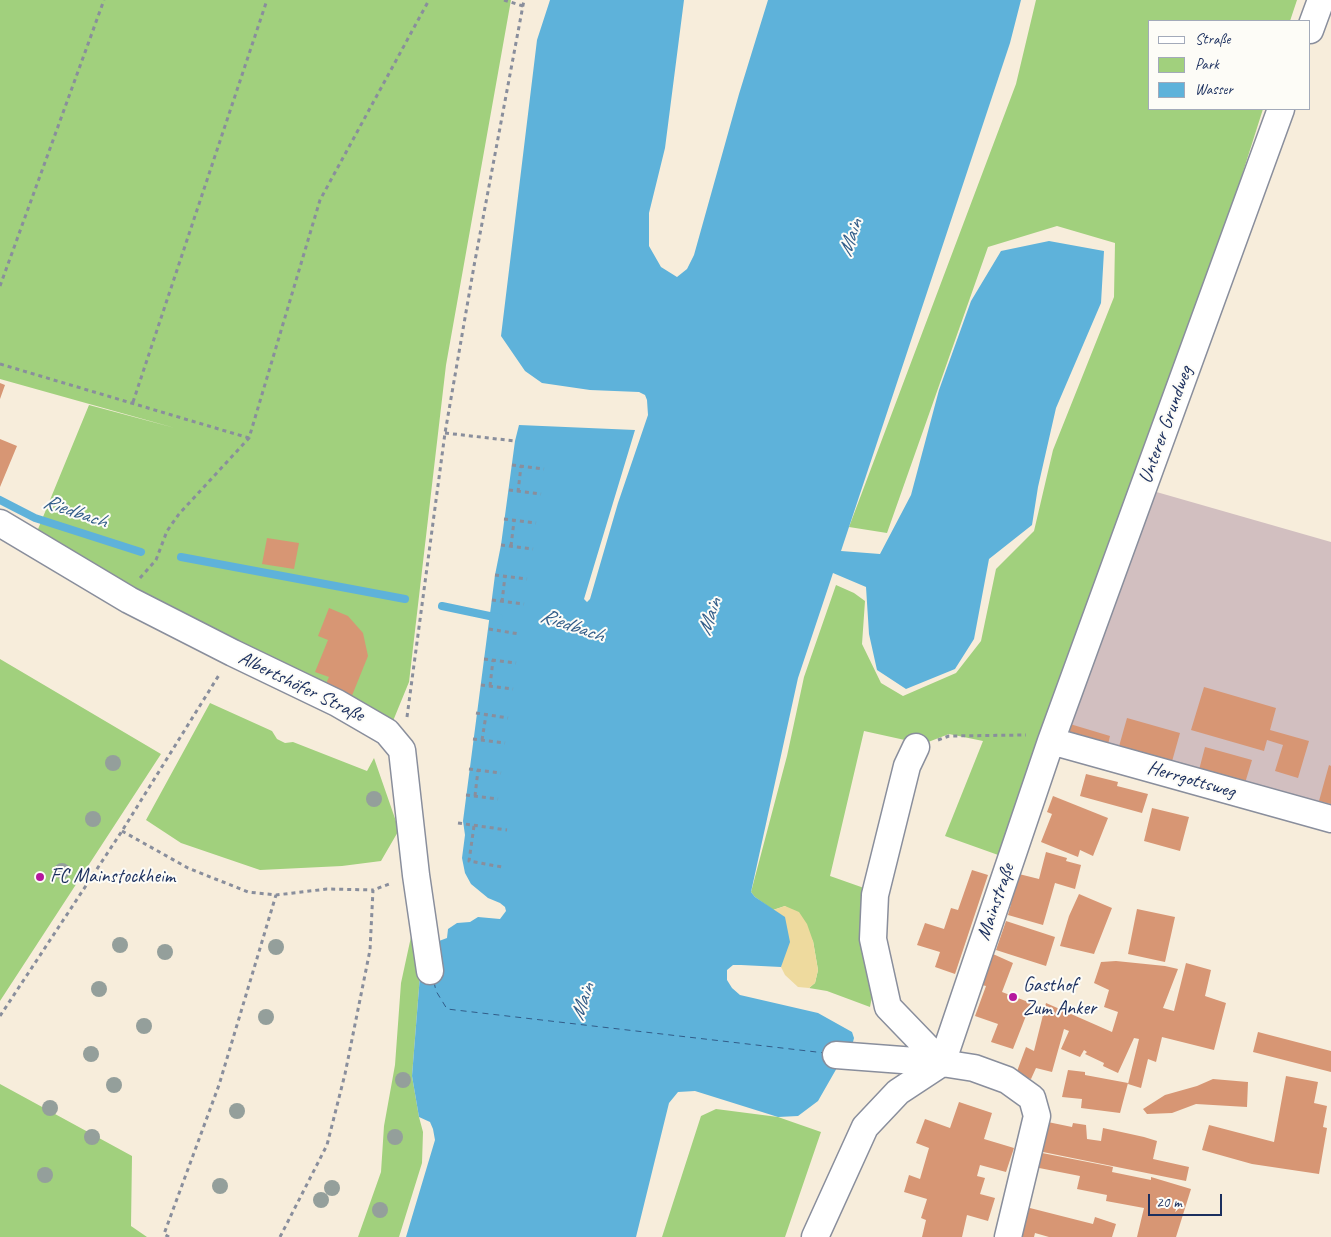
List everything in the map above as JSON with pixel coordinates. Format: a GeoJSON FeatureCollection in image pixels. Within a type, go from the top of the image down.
{"type":"FeatureCollection","features":[{"type":"Feature","properties":{"kind":"street"},"geometry":{"type":"LineString","coordinates":[[1311,27],[1321,0]]}},
{"type":"Feature","properties":{"kind":"street","name":"Unterer Grundweg"},"geometry":{"type":"LineString","coordinates":[[1051,741],[1281,110]]}},
{"type":"Feature","properties":{"kind":"street","name":"Albertshöfer Straße"},"geometry":{"type":"LineString","coordinates":[[0,523],[121,596],[233,653],[338,703],[387,732],[402,750]]}},
{"type":"Feature","properties":{"kind":"street","name":"Herrgottsweg"},"geometry":{"type":"LineString","coordinates":[[1051,741],[1331,819]]}},
{"type":"Feature","properties":{"kind":"street","name":"Mainstraße"},"geometry":{"type":"LineString","coordinates":[[942,1063],[1051,741]]}},
{"type":"Feature","properties":{"kind":"street"},"geometry":{"type":"LineString","coordinates":[[924,744],[907,766],[875,894],[873,939],[888,1007],[942,1063]]}},
{"type":"Feature","properties":{"kind":"street"},"geometry":{"type":"LineString","coordinates":[[402,750],[416,875],[430,972]]}},
{"type":"Feature","properties":{"kind":"street"},"geometry":{"type":"LineString","coordinates":[[836,1055],[942,1063],[974,1068],[1007,1080],[1032,1098],[1037,1116],[1008,1237]]}},
{"type":"Feature","properties":{"kind":"street"},"geometry":{"type":"LineString","coordinates":[[815,1237],[865,1127],[898,1092],[942,1063]]}},
{"type":"Feature","properties":{"kind":"path"},"geometry":{"type":"LineString","coordinates":[[0,286],[104,0]]}},
{"type":"Feature","properties":{"kind":"path"},"geometry":{"type":"LineString","coordinates":[[132,402],[267,0]]}},
{"type":"Feature","properties":{"kind":"path"},"geometry":{"type":"LineString","coordinates":[[121,596],[138,581],[156,560],[167,531],[179,514],[249,438],[320,200],[429,0]]}},
{"type":"Feature","properties":{"kind":"path"},"geometry":{"type":"LineString","coordinates":[[504,0],[523,6]]}},
{"type":"Feature","properties":{"kind":"path"},"geometry":{"type":"LineString","coordinates":[[402,750],[446,434],[474,266],[524,0]]}},
{"type":"Feature","properties":{"kind":"path"},"geometry":{"type":"LineString","coordinates":[[0,364],[249,438]]}},
{"type":"Feature","properties":{"kind":"path"},"geometry":{"type":"LineString","coordinates":[[446,434],[515,441]]}},
{"type":"Feature","properties":{"kind":"path"},"geometry":{"type":"LineString","coordinates":[[512,465],[544,469]]}},
{"type":"Feature","properties":{"kind":"path"},"geometry":{"type":"LineString","coordinates":[[518,492],[521,466]]}},
{"type":"Feature","properties":{"kind":"path"},"geometry":{"type":"LineString","coordinates":[[509,490],[541,494]]}},
{"type":"Feature","properties":{"kind":"path"},"geometry":{"type":"LineString","coordinates":[[504,519],[536,524]]}},
{"type":"Feature","properties":{"kind":"path"},"geometry":{"type":"LineString","coordinates":[[510,546],[514,521]]}},
{"type":"Feature","properties":{"kind":"path"},"geometry":{"type":"LineString","coordinates":[[501,545],[533,549]]}},
{"type":"Feature","properties":{"kind":"path"},"geometry":{"type":"LineString","coordinates":[[496,575],[527,579]]}},
{"type":"Feature","properties":{"kind":"path"},"geometry":{"type":"LineString","coordinates":[[502,602],[505,576]]}},
{"type":"Feature","properties":{"kind":"path"},"geometry":{"type":"LineString","coordinates":[[492,600],[524,604]]}},
{"type":"Feature","properties":{"kind":"path"},"geometry":{"type":"LineString","coordinates":[[489,629],[519,634]]}},
{"type":"Feature","properties":{"kind":"path"},"geometry":{"type":"LineString","coordinates":[[0,1016],[122,831],[233,653]]}},
{"type":"Feature","properties":{"kind":"path"},"geometry":{"type":"LineString","coordinates":[[484,659],[516,663]]}},
{"type":"Feature","properties":{"kind":"path"},"geometry":{"type":"LineString","coordinates":[[490,686],[493,660]]}},
{"type":"Feature","properties":{"kind":"path"},"geometry":{"type":"LineString","coordinates":[[481,685],[513,689]]}},
{"type":"Feature","properties":{"kind":"path"},"geometry":{"type":"LineString","coordinates":[[476,714],[508,718]]}},
{"type":"Feature","properties":{"kind":"path"},"geometry":{"type":"LineString","coordinates":[[482,740],[486,715]]}},
{"type":"Feature","properties":{"kind":"path"},"geometry":{"type":"LineString","coordinates":[[924,744],[949,736],[1024,734],[1051,741]]}},
{"type":"Feature","properties":{"kind":"path"},"geometry":{"type":"LineString","coordinates":[[473,739],[505,743]]}},
{"type":"Feature","properties":{"kind":"path"},"geometry":{"type":"LineString","coordinates":[[469,769],[501,773]]}},
{"type":"Feature","properties":{"kind":"path"},"geometry":{"type":"LineString","coordinates":[[475,796],[478,770]]}},
{"type":"Feature","properties":{"kind":"path"},"geometry":{"type":"LineString","coordinates":[[466,795],[498,799]]}},
{"type":"Feature","properties":{"kind":"path"},"geometry":{"type":"LineString","coordinates":[[458,823],[506,830]]}},
{"type":"Feature","properties":{"kind":"path"},"geometry":{"type":"LineString","coordinates":[[474,826],[469,862],[502,866]]}},
{"type":"Feature","properties":{"kind":"path"},"geometry":{"type":"LineString","coordinates":[[122,831],[188,868],[248,892],[276,895],[327,889],[373,890],[416,875]]}},
{"type":"Feature","properties":{"kind":"path"},"geometry":{"type":"LineString","coordinates":[[280,1237],[327,1145],[346,1074],[370,950],[373,890]]}},
{"type":"Feature","properties":{"kind":"path"},"geometry":{"type":"LineString","coordinates":[[169,1237],[164,1234],[219,1085],[276,895]]}},
{"type":"Feature","properties":{"kind":"shaded area"},"geometry":{"type":"Polygon","coordinates":[[[1146,489],[1331,542],[1331,823],[1052,744],[1146,489]]]}},
{"type":"Feature","properties":{"kind":"green space"},"geometry":{"type":"Polygon","coordinates":[[[0,0],[511,0],[446,365],[409,682],[393,721],[123,584],[36,534],[89,405],[175,428],[0,379],[0,0]]]}},
{"type":"Feature","properties":{"kind":"green space"},"geometry":{"type":"Polygon","coordinates":[[[1036,0],[1297,0],[1290,20],[1148,20],[1148,110],[1263,110],[1222,238],[1001,856],[945,836],[983,741],[949,734],[923,744],[864,731],[830,876],[864,888],[873,992],[870,1007],[827,991],[809,988],[815,983],[818,970],[813,941],[785,906],[773,910],[751,892],[787,756],[804,677],[836,585],[854,593],[865,601],[862,644],[881,683],[903,696],[956,673],[981,641],[996,569],[1034,531],[1053,450],[1114,297],[1115,243],[1057,226],[988,247],[887,533],[849,527],[1016,84],[1036,0]]]}},
{"type":"Feature","properties":{"kind":"green space","name":"FC Mainstockheim"},"geometry":{"type":"Polygon","coordinates":[[[0,659],[161,754],[0,1001],[0,659]]]}},
{"type":"Feature","properties":{"kind":"green space"},"geometry":{"type":"Polygon","coordinates":[[[210,703],[272,731],[277,739],[285,743],[293,742],[367,771],[374,758],[399,830],[381,861],[342,866],[260,870],[181,843],[146,820],[210,703]]]}},
{"type":"Feature","properties":{"kind":"green space"},"geometry":{"type":"Polygon","coordinates":[[[414,923],[420,975],[412,1076],[423,1132],[422,1163],[399,1237],[358,1237],[381,1172],[384,1126],[395,1065],[401,983],[414,923]]]}},
{"type":"Feature","properties":{"kind":"green space"},"geometry":{"type":"Polygon","coordinates":[[[0,1084],[132,1156],[131,1226],[147,1237],[0,1237],[0,1084]]]}},
{"type":"Feature","properties":{"kind":"green space"},"geometry":{"type":"Polygon","coordinates":[[[716,1109],[778,1117],[821,1132],[785,1237],[662,1237],[701,1116],[716,1109]]]}},
{"type":"Feature","properties":{"kind":"sand"},"geometry":{"type":"Polygon","coordinates":[[[785,906],[799,912],[807,924],[813,941],[818,970],[815,983],[809,988],[798,987],[785,975],[781,967],[782,962],[773,910],[785,906]]]}},
{"type":"Feature","properties":{"kind":"water","name":"Main"},"geometry":{"type":"Polygon","coordinates":[[[550,0],[684,0],[665,148],[649,213],[649,246],[661,267],[677,277],[687,269],[694,255],[739,94],[768,0],[1021,0],[1010,43],[841,551],[880,554],[911,495],[939,390],[971,301],[1001,251],[1049,241],[1104,251],[1101,303],[1056,408],[1038,487],[1032,525],[989,559],[974,639],[955,669],[906,689],[877,670],[869,634],[866,587],[833,573],[798,678],[751,892],[755,897],[785,917],[790,942],[781,967],[733,965],[727,970],[727,980],[740,995],[818,1013],[852,1032],[854,1038],[852,1046],[818,1101],[798,1116],[778,1117],[695,1091],[678,1092],[669,1103],[636,1237],[406,1237],[435,1140],[430,1122],[419,1117],[412,1076],[420,975],[442,968],[439,941],[447,938],[448,929],[457,923],[470,922],[478,917],[500,919],[506,911],[505,907],[500,903],[488,898],[471,884],[465,873],[462,858],[465,835],[463,821],[495,575],[519,425],[635,430],[584,599],[587,602],[590,599],[618,503],[648,415],[647,400],[645,395],[639,392],[590,390],[542,383],[525,371],[501,336],[537,40],[550,0]]]}},
{"type":"Feature","properties":{"kind":"building"},"geometry":{"type":"Polygon","coordinates":[[[0,383],[5,385],[0,399],[0,383]]]}},
{"type":"Feature","properties":{"kind":"building"},"geometry":{"type":"Polygon","coordinates":[[[0,439],[17,446],[0,487],[0,439]]]}},
{"type":"Feature","properties":{"kind":"building"},"geometry":{"type":"Polygon","coordinates":[[[267,538],[299,543],[294,569],[262,564],[267,538]]]}},
{"type":"Feature","properties":{"kind":"building"},"geometry":{"type":"Polygon","coordinates":[[[329,608],[348,616],[363,633],[368,656],[351,698],[324,688],[329,677],[315,672],[328,640],[318,636],[329,608]]]}},
{"type":"Feature","properties":{"kind":"building"},"geometry":{"type":"Polygon","coordinates":[[[1204,687],[1276,708],[1270,730],[1309,741],[1298,778],[1275,771],[1283,745],[1267,740],[1264,751],[1191,730],[1204,687]]]}},
{"type":"Feature","properties":{"kind":"building"},"geometry":{"type":"Polygon","coordinates":[[[1127,718],[1180,733],[1171,765],[1118,750],[1127,718]]]}},
{"type":"Feature","properties":{"kind":"building"},"geometry":{"type":"Polygon","coordinates":[[[1070,724],[1110,736],[1106,753],[1066,741],[1070,724]]]}},
{"type":"Feature","properties":{"kind":"building"},"geometry":{"type":"Polygon","coordinates":[[[1205,747],[1252,760],[1245,783],[1199,770],[1205,747]]]}},
{"type":"Feature","properties":{"kind":"building"},"geometry":{"type":"Polygon","coordinates":[[[1329,765],[1331,766],[1331,804],[1319,801],[1329,765]]]}},
{"type":"Feature","properties":{"kind":"building"},"geometry":{"type":"Polygon","coordinates":[[[1086,774],[1118,782],[1117,786],[1148,794],[1142,813],[1080,796],[1086,774]]]}},
{"type":"Feature","properties":{"kind":"building"},"geometry":{"type":"Polygon","coordinates":[[[1053,796],[1108,818],[1093,856],[1080,850],[1078,857],[1041,842],[1052,814],[1047,812],[1053,796]]]}},
{"type":"Feature","properties":{"kind":"building"},"geometry":{"type":"Polygon","coordinates":[[[1152,808],[1189,817],[1180,851],[1144,841],[1152,808]]]}},
{"type":"Feature","properties":{"kind":"building"},"geometry":{"type":"Polygon","coordinates":[[[1046,852],[1067,858],[1066,861],[1081,865],[1075,889],[1055,883],[1043,925],[1008,915],[1019,874],[1039,879],[1046,852]]]}},
{"type":"Feature","properties":{"kind":"building"},"geometry":{"type":"Polygon","coordinates":[[[972,870],[988,875],[955,974],[935,967],[940,952],[917,945],[925,923],[944,929],[951,908],[958,910],[972,870]]]}},
{"type":"Feature","properties":{"kind":"building"},"geometry":{"type":"Polygon","coordinates":[[[1079,894],[1112,908],[1094,954],[1060,946],[1069,916],[1079,894]]]}},
{"type":"Feature","properties":{"kind":"building"},"geometry":{"type":"Polygon","coordinates":[[[1137,909],[1175,917],[1165,962],[1128,954],[1137,909]]]}},
{"type":"Feature","properties":{"kind":"building"},"geometry":{"type":"Polygon","coordinates":[[[1006,921],[1055,937],[1046,966],[996,950],[1006,921]]]}},
{"type":"Feature","properties":{"kind":"building"},"geometry":{"type":"Polygon","coordinates":[[[993,954],[1013,963],[1002,992],[1031,1003],[1013,1049],[991,1042],[998,1024],[975,1016],[986,986],[982,985],[993,954]]]}},
{"type":"Feature","properties":{"kind":"building"},"geometry":{"type":"Polygon","coordinates":[[[1116,961],[1178,969],[1163,1008],[1174,1011],[1186,963],[1211,970],[1205,996],[1226,1003],[1214,1050],[1162,1037],[1156,1062],[1148,1059],[1141,1088],[1128,1084],[1139,1039],[1134,1038],[1118,1073],[1103,1066],[1104,1063],[1085,1054],[1087,1052],[1084,1050],[1080,1057],[1061,1049],[1069,1031],[1064,1029],[1052,1072],[1036,1068],[1031,1079],[1016,1074],[1026,1047],[1034,1051],[1046,1003],[1112,1032],[1118,1012],[1104,1007],[1109,990],[1094,983],[1101,962],[1116,961]]]}},
{"type":"Feature","properties":{"kind":"building"},"geometry":{"type":"Polygon","coordinates":[[[1258,1032],[1331,1051],[1331,1072],[1253,1052],[1258,1032]]]}},
{"type":"Feature","properties":{"kind":"building"},"geometry":{"type":"Polygon","coordinates":[[[1068,1070],[1085,1072],[1085,1075],[1128,1083],[1120,1113],[1081,1108],[1082,1099],[1062,1097],[1068,1070]]]}},
{"type":"Feature","properties":{"kind":"building"},"geometry":{"type":"Polygon","coordinates":[[[1286,1076],[1318,1082],[1314,1103],[1327,1106],[1323,1127],[1327,1128],[1319,1174],[1252,1164],[1202,1150],[1209,1125],[1274,1142],[1286,1076]]]}},
{"type":"Feature","properties":{"kind":"building"},"geometry":{"type":"Polygon","coordinates":[[[1213,1079],[1248,1082],[1247,1107],[1196,1104],[1172,1113],[1147,1114],[1143,1109],[1165,1095],[1197,1086],[1213,1079]]]}},
{"type":"Feature","properties":{"kind":"building"},"geometry":{"type":"Polygon","coordinates":[[[959,1102],[992,1113],[984,1139],[1014,1148],[1006,1172],[980,1165],[977,1176],[985,1178],[980,1194],[995,1198],[988,1221],[967,1215],[962,1237],[922,1237],[926,1220],[921,1218],[927,1199],[904,1192],[909,1175],[920,1179],[929,1148],[916,1143],[925,1119],[950,1128],[959,1102]]]}},
{"type":"Feature","properties":{"kind":"building"},"geometry":{"type":"Polygon","coordinates":[[[1043,1121],[1072,1127],[1073,1123],[1086,1125],[1087,1139],[1101,1141],[1103,1128],[1157,1141],[1153,1159],[1189,1167],[1186,1181],[1038,1151],[1043,1121]]]}},
{"type":"Feature","properties":{"kind":"building"},"geometry":{"type":"Polygon","coordinates":[[[1037,1152],[1113,1167],[1112,1172],[1151,1180],[1151,1177],[1191,1189],[1176,1237],[1137,1237],[1144,1208],[1106,1201],[1107,1195],[1077,1189],[1080,1176],[1034,1167],[1037,1152]]]}},
{"type":"Feature","properties":{"kind":"building"},"geometry":{"type":"Polygon","coordinates":[[[1022,1206],[1093,1224],[1095,1217],[1116,1224],[1112,1237],[1049,1237],[1035,1233],[1034,1237],[1014,1237],[1022,1206]]]}},
{"type":"Feature","properties":{"kind":"waterway","name":"Riedbach"},"geometry":{"type":"LineString","coordinates":[[0,500],[35,518],[141,552]]}},
{"type":"Feature","properties":{"kind":"waterway","name":"Riedbach"},"geometry":{"type":"LineString","coordinates":[[181,557],[405,599]]}},
{"type":"Feature","properties":{"kind":"waterway","name":"Riedbach"},"geometry":{"type":"LineString","coordinates":[[442,606],[499,618]]}},
{"type":"Feature","properties":{"kind":"ferry route"},"geometry":{"type":"LineString","coordinates":[[434,982],[436,991],[447,1009],[825,1053]]}},
{"type":"Feature","properties":{"kind":"place","name":"FC Mainstockheim"},"geometry":{"type":"Point","coordinates":[40,877]}},
{"type":"Feature","properties":{"kind":"place","name":"Gasthof Zum Anker"},"geometry":{"type":"Point","coordinates":[1013,997]}}]}
